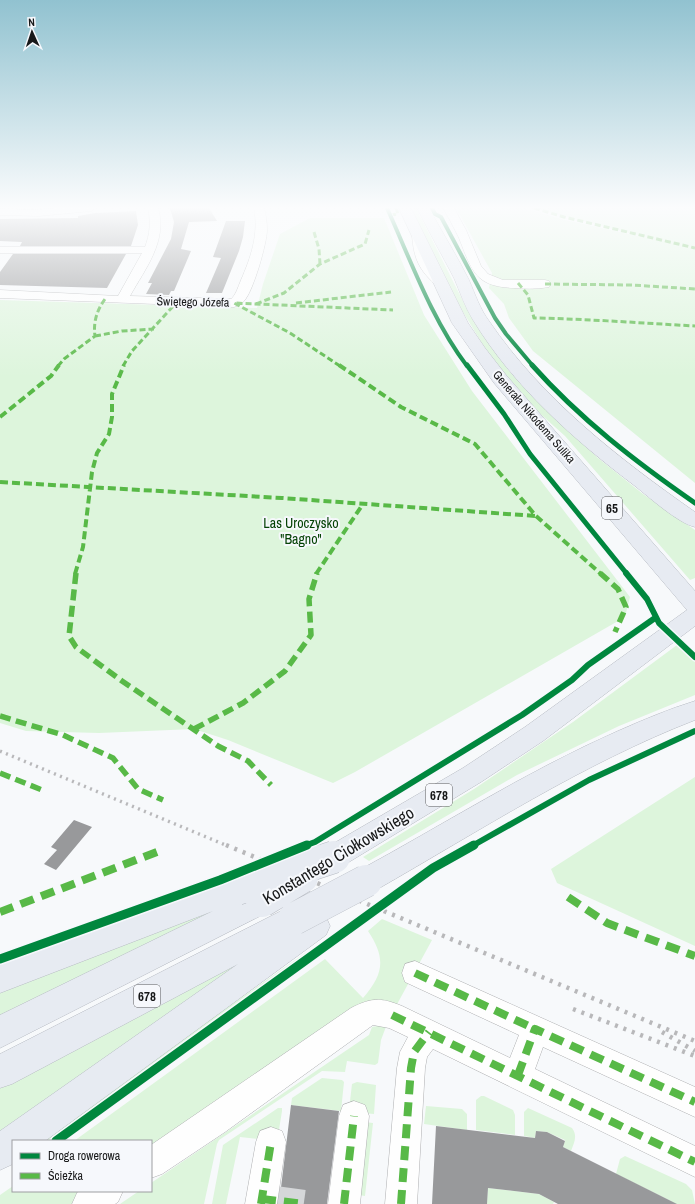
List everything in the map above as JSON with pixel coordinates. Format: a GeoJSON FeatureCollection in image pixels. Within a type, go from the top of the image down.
{"type":"FeatureCollection","features":[{"type":"Feature","properties":{"kind":"highway","name":"Generała Nikodema Sulika"},"geometry":{"type":"LineString","coordinates":[[432,264],[460,323],[493,369],[695,605]]}},
{"type":"Feature","properties":{"kind":"highway","name":"Generała Nikodema Sulika"},"geometry":{"type":"LineString","coordinates":[[452,264],[481,322],[518,370],[569,422],[652,491],[695,521]]}},
{"type":"Feature","properties":{"kind":"highway","name":"Konstantego Ciołkowskiego"},"geometry":{"type":"LineString","coordinates":[[0,1032],[249,895],[338,855],[472,775],[534,734],[695,615]]}},
{"type":"Feature","properties":{"kind":"highway"},"geometry":{"type":"LineString","coordinates":[[17,1140],[305,923],[376,876],[510,798],[578,761],[695,710]]}},
{"type":"Feature","properties":{"kind":"highway"},"geometry":{"type":"LineString","coordinates":[[0,979],[249,895]]}},
{"type":"Feature","properties":{"kind":"highway","name":"678"},"geometry":{"type":"LineString","coordinates":[[0,1072],[305,923]]}},
{"type":"Feature","properties":{"kind":"highway"},"geometry":{"type":"LineString","coordinates":[[0,1152],[12,1144]]}},
{"type":"Feature","properties":{"kind":"street"},"geometry":{"type":"LineString","coordinates":[[0,294],[122,299],[141,264]]}},
{"type":"Feature","properties":{"kind":"street","name":"Świętego Józefa"},"geometry":{"type":"LineString","coordinates":[[122,299],[226,304],[237,302],[240,298],[252,264]]}},
{"type":"Feature","properties":{"kind":"street"},"geometry":{"type":"LineString","coordinates":[[476,264],[485,277],[493,281],[505,283],[545,284]]}},
{"type":"Feature","properties":{"kind":"street"},"geometry":{"type":"LineString","coordinates":[[414,973],[695,1102]]}},
{"type":"Feature","properties":{"kind":"street"},"geometry":{"type":"LineString","coordinates":[[152,1162],[214,1121],[361,1017],[372,1012],[392,1015],[429,1032],[695,1162]]}},
{"type":"Feature","properties":{"kind":"street"},"geometry":{"type":"LineString","coordinates":[[518,1075],[535,1029]]}},
{"type":"Feature","properties":{"kind":"street"},"geometry":{"type":"LineString","coordinates":[[402,1204],[411,1068],[414,1052],[429,1032]]}},
{"type":"Feature","properties":{"kind":"street"},"geometry":{"type":"LineString","coordinates":[[344,1204],[354,1116]]}},
{"type":"Feature","properties":{"kind":"street"},"geometry":{"type":"LineString","coordinates":[[266,1201],[271,1142]]}},
{"type":"Feature","properties":{"kind":"street"},"geometry":{"type":"LineString","coordinates":[[88,1204],[106,1192]]}},
{"type":"Feature","properties":{"kind":"green space","name":"Las Uroczysko \"Bagno\""},"geometry":{"type":"Polygon","coordinates":[[[270,264],[403,264],[424,315],[472,391],[630,597],[625,617],[355,772],[333,783],[228,740],[194,729],[99,733],[26,731],[0,723],[0,300],[257,308],[270,264]]]}},
{"type":"Feature","properties":{"kind":"green space"},"geometry":{"type":"Polygon","coordinates":[[[438,264],[444,264],[466,307],[485,337],[509,371],[533,397],[598,458],[643,494],[695,530],[695,578],[690,580],[565,436],[536,410],[489,355],[460,307],[438,264]]]}},
{"type":"Feature","properties":{"kind":"green space"},"geometry":{"type":"Polygon","coordinates":[[[487,264],[695,264],[695,483],[533,351],[509,318],[504,304],[489,288],[492,273],[487,264]]]}},
{"type":"Feature","properties":{"kind":"green space"},"geometry":{"type":"Polygon","coordinates":[[[677,645],[695,662],[695,695],[619,726],[517,775],[369,861],[363,857],[474,789],[573,722],[677,645]]]}},
{"type":"Feature","properties":{"kind":"green space"},"geometry":{"type":"Polygon","coordinates":[[[695,777],[695,946],[557,883],[551,869],[695,777]]]}},
{"type":"Feature","properties":{"kind":"green space"},"geometry":{"type":"Polygon","coordinates":[[[190,897],[0,968],[0,963],[153,908],[190,897]]]}},
{"type":"Feature","properties":{"kind":"green space"},"geometry":{"type":"Polygon","coordinates":[[[237,901],[0,1020],[0,990],[237,901]]]}},
{"type":"Feature","properties":{"kind":"green space"},"geometry":{"type":"Polygon","coordinates":[[[382,919],[432,940],[395,1008],[152,1154],[152,1140],[75,1140],[325,959],[363,998],[375,981],[379,973],[380,966],[378,949],[368,931],[382,919]]]}},
{"type":"Feature","properties":{"kind":"green space"},"geometry":{"type":"Polygon","coordinates":[[[297,931],[0,1137],[0,1088],[297,931]]]}},
{"type":"Feature","properties":{"kind":"green space"},"geometry":{"type":"Polygon","coordinates":[[[308,951],[274,980],[48,1140],[38,1140],[308,951]]]}},
{"type":"Feature","properties":{"kind":"green space"},"geometry":{"type":"Polygon","coordinates":[[[387,1024],[381,1040],[378,1063],[375,1065],[347,1061],[345,1072],[322,1071],[219,1140],[204,1204],[120,1204],[138,1192],[152,1192],[152,1182],[369,1035],[372,1027],[387,1024]]]}},
{"type":"Feature","properties":{"kind":"green space"},"geometry":{"type":"Polygon","coordinates":[[[322,1078],[342,1080],[344,1082],[341,1111],[291,1105],[292,1098],[322,1078]]]}},
{"type":"Feature","properties":{"kind":"green space"},"geometry":{"type":"Polygon","coordinates":[[[357,1082],[376,1085],[374,1114],[352,1112],[349,1110],[352,1084],[357,1082]]]}},
{"type":"Feature","properties":{"kind":"green space"},"geometry":{"type":"Polygon","coordinates":[[[481,1096],[484,1096],[513,1110],[515,1115],[515,1135],[476,1130],[476,1100],[481,1096]]]}},
{"type":"Feature","properties":{"kind":"green space"},"geometry":{"type":"Polygon","coordinates":[[[426,1106],[462,1109],[467,1114],[467,1130],[424,1124],[426,1106]]]}},
{"type":"Feature","properties":{"kind":"green space"},"geometry":{"type":"Polygon","coordinates":[[[278,1108],[282,1108],[282,1111],[278,1136],[259,1135],[258,1139],[240,1137],[226,1204],[212,1204],[223,1145],[278,1108]]]}},
{"type":"Feature","properties":{"kind":"green space"},"geometry":{"type":"Polygon","coordinates":[[[528,1108],[572,1128],[575,1137],[571,1151],[563,1147],[565,1140],[547,1132],[536,1131],[535,1138],[524,1136],[524,1112],[528,1108]]]}},
{"type":"Feature","properties":{"kind":"green space"},"geometry":{"type":"Polygon","coordinates":[[[364,1122],[373,1123],[365,1196],[359,1195],[364,1122]]]}},
{"type":"Feature","properties":{"kind":"green space"},"geometry":{"type":"Polygon","coordinates":[[[625,1156],[686,1184],[692,1190],[695,1204],[672,1204],[671,1201],[616,1174],[620,1159],[625,1156]]]}},
{"type":"Feature","properties":{"kind":"green space"},"geometry":{"type":"Polygon","coordinates":[[[12,1187],[12,1192],[91,1192],[72,1204],[0,1204],[0,1195],[12,1187]]]}},
{"type":"Feature","properties":{"kind":"green space"},"geometry":{"type":"Polygon","coordinates":[[[488,1188],[539,1194],[554,1202],[553,1204],[487,1204],[488,1188]]]}},
{"type":"Feature","properties":{"kind":"building"},"geometry":{"type":"Polygon","coordinates":[[[6,264],[120,264],[107,288],[0,285],[0,272],[6,264]]]}},
{"type":"Feature","properties":{"kind":"building"},"geometry":{"type":"Polygon","coordinates":[[[158,264],[185,264],[174,291],[171,291],[169,295],[146,294],[152,283],[148,283],[158,264]]]}},
{"type":"Feature","properties":{"kind":"building"},"geometry":{"type":"Polygon","coordinates":[[[218,264],[234,264],[222,293],[206,293],[218,264]]]}},
{"type":"Feature","properties":{"kind":"building"},"geometry":{"type":"Polygon","coordinates":[[[74,820],[92,827],[56,870],[44,864],[57,850],[51,847],[74,820]]]}},
{"type":"Feature","properties":{"kind":"building"},"geometry":{"type":"Polygon","coordinates":[[[291,1105],[339,1111],[327,1204],[279,1204],[291,1105]]]}},
{"type":"Feature","properties":{"kind":"building"},"geometry":{"type":"Polygon","coordinates":[[[436,1126],[535,1138],[536,1131],[547,1132],[565,1141],[563,1147],[677,1204],[558,1204],[539,1194],[488,1188],[487,1204],[432,1204],[436,1126]]]}},
{"type":"Feature","properties":{"kind":"tunnel"},"geometry":{"type":"LineString","coordinates":[[276,1200],[305,1204]]}},
{"type":"Feature","properties":{"kind":"railway"},"geometry":{"type":"LineString","coordinates":[[0,751],[228,846]]}},
{"type":"Feature","properties":{"kind":"railway"},"geometry":{"type":"LineString","coordinates":[[226,845],[695,1041]]}},
{"type":"Feature","properties":{"kind":"railway"},"geometry":{"type":"LineString","coordinates":[[573,1009],[695,1056]]}},
{"type":"Feature","properties":{"kind":"railway"},"geometry":{"type":"LineString","coordinates":[[662,1032],[695,1051]]}},
{"type":"Feature","properties":{"kind":"marked path"},"geometry":{"type":"LineString","coordinates":[[256,304],[284,293],[320,264]]}},
{"type":"Feature","properties":{"kind":"marked path"},"geometry":{"type":"LineString","coordinates":[[518,283],[528,295],[534,318],[592,319],[609,322],[695,326]]}},
{"type":"Feature","properties":{"kind":"marked path"},"geometry":{"type":"LineString","coordinates":[[545,284],[632,285],[695,289]]}},
{"type":"Feature","properties":{"kind":"marked path"},"geometry":{"type":"LineString","coordinates":[[296,303],[391,292]]}},
{"type":"Feature","properties":{"kind":"marked path"},"geometry":{"type":"LineString","coordinates":[[0,417],[51,376],[64,359],[95,336],[94,326],[96,316],[105,299]]}},
{"type":"Feature","properties":{"kind":"marked path"},"geometry":{"type":"LineString","coordinates":[[177,302],[132,351],[122,369],[112,394],[112,417],[109,434],[97,453],[92,472],[83,547],[74,579],[69,636],[76,647],[122,681],[218,746],[248,761],[271,785]]}},
{"type":"Feature","properties":{"kind":"marked path"},"geometry":{"type":"LineString","coordinates":[[393,310],[234,303],[290,333],[401,407],[475,444],[536,516],[618,589],[626,607],[615,632]]}},
{"type":"Feature","properties":{"kind":"marked path"},"geometry":{"type":"LineString","coordinates":[[95,336],[122,331],[154,329]]}},
{"type":"Feature","properties":{"kind":"marked path"},"geometry":{"type":"LineString","coordinates":[[0,482],[282,498],[536,516]]}},
{"type":"Feature","properties":{"kind":"marked path"},"geometry":{"type":"LineString","coordinates":[[194,729],[243,703],[285,671],[311,635],[309,599],[317,571],[363,504]]}},
{"type":"Feature","properties":{"kind":"marked path"},"geometry":{"type":"LineString","coordinates":[[0,716],[63,735],[113,758],[138,789],[163,800]]}},
{"type":"Feature","properties":{"kind":"marked path"},"geometry":{"type":"LineString","coordinates":[[0,773],[42,790]]}},
{"type":"Feature","properties":{"kind":"marked path"},"geometry":{"type":"LineString","coordinates":[[0,912],[162,850]]}},
{"type":"Feature","properties":{"kind":"marked path"},"geometry":{"type":"LineString","coordinates":[[568,897],[607,923],[695,956]]}},
{"type":"Feature","properties":{"kind":"marked path"},"geometry":{"type":"LineString","coordinates":[[415,973],[535,1029]]}},
{"type":"Feature","properties":{"kind":"marked path"},"geometry":{"type":"LineString","coordinates":[[392,1015],[695,1162]]}},
{"type":"Feature","properties":{"kind":"marked path"},"geometry":{"type":"LineString","coordinates":[[518,1075],[535,1029],[695,1102]]}},
{"type":"Feature","properties":{"kind":"marked path"},"geometry":{"type":"LineString","coordinates":[[401,1204],[411,1068],[414,1052],[429,1032]]}},
{"type":"Feature","properties":{"kind":"marked path"},"geometry":{"type":"LineString","coordinates":[[344,1204],[354,1116]]}},
{"type":"Feature","properties":{"kind":"marked path"},"geometry":{"type":"LineString","coordinates":[[261,1204],[271,1142]]}},
{"type":"Feature","properties":{"kind":"marked path"},"geometry":{"type":"LineString","coordinates":[[262,1199],[305,1204]]}},
{"type":"Feature","properties":{"kind":"cycle path"},"geometry":{"type":"LineString","coordinates":[[412,264],[436,316],[454,349],[504,414],[530,454],[647,599],[659,623],[695,657]]}},
{"type":"Feature","properties":{"kind":"cycle path"},"geometry":{"type":"LineString","coordinates":[[467,264],[495,318],[506,334],[547,383],[618,447],[695,503]]}},
{"type":"Feature","properties":{"kind":"cycle path"},"geometry":{"type":"LineString","coordinates":[[0,959],[220,880],[315,842],[522,715],[572,680],[588,665],[655,618]]}},
{"type":"Feature","properties":{"kind":"cycle path"},"geometry":{"type":"LineString","coordinates":[[57,1140],[433,868],[589,780],[641,754],[695,731]]}}]}
